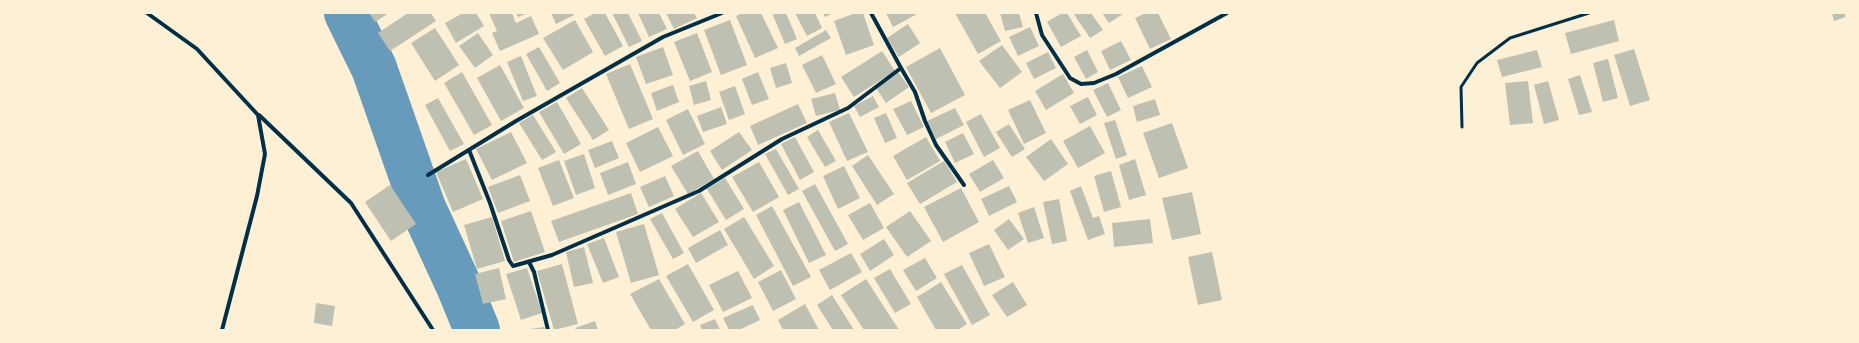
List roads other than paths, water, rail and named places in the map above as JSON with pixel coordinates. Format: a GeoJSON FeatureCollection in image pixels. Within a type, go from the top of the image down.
{"type":"FeatureCollection","features":[{"type":"Feature","properties":{"kind":"street"},"geometry":{"type":"LineString","coordinates":[[147,13],[197,49],[258,115],[351,203],[433,330]]}},
{"type":"Feature","properties":{"kind":"street"},"geometry":{"type":"LineString","coordinates":[[428,175],[516,121],[663,37],[722,13]]}},
{"type":"Feature","properties":{"kind":"street"},"geometry":{"type":"LineString","coordinates":[[871,13],[915,92],[925,121],[936,145],[964,185]]}},
{"type":"Feature","properties":{"kind":"street"},"geometry":{"type":"LineString","coordinates":[[1036,13],[1042,35],[1070,78],[1081,84],[1094,83],[1116,74],[1227,13]]}},
{"type":"Feature","properties":{"kind":"street"},"geometry":{"type":"LineString","coordinates":[[469,150],[490,203],[509,260],[513,266],[552,255],[699,191],[782,139],[848,108],[901,68]]}},
{"type":"Feature","properties":{"kind":"street"},"geometry":{"type":"LineString","coordinates":[[222,330],[257,196],[265,154],[258,115]]}},
{"type":"Feature","properties":{"kind":"street"},"geometry":{"type":"LineString","coordinates":[[529,262],[534,272],[548,330]]}},
{"type":"Feature","properties":{"kind":"lane"},"geometry":{"type":"LineString","coordinates":[[1462,127],[1461,87],[1477,63],[1510,38],[1589,13]]}},
{"type":"Feature","properties":{"kind":"waterway"},"geometry":{"type":"LineString","coordinates":[[347,13],[374,68],[423,208],[459,286],[477,330]]}}]}
